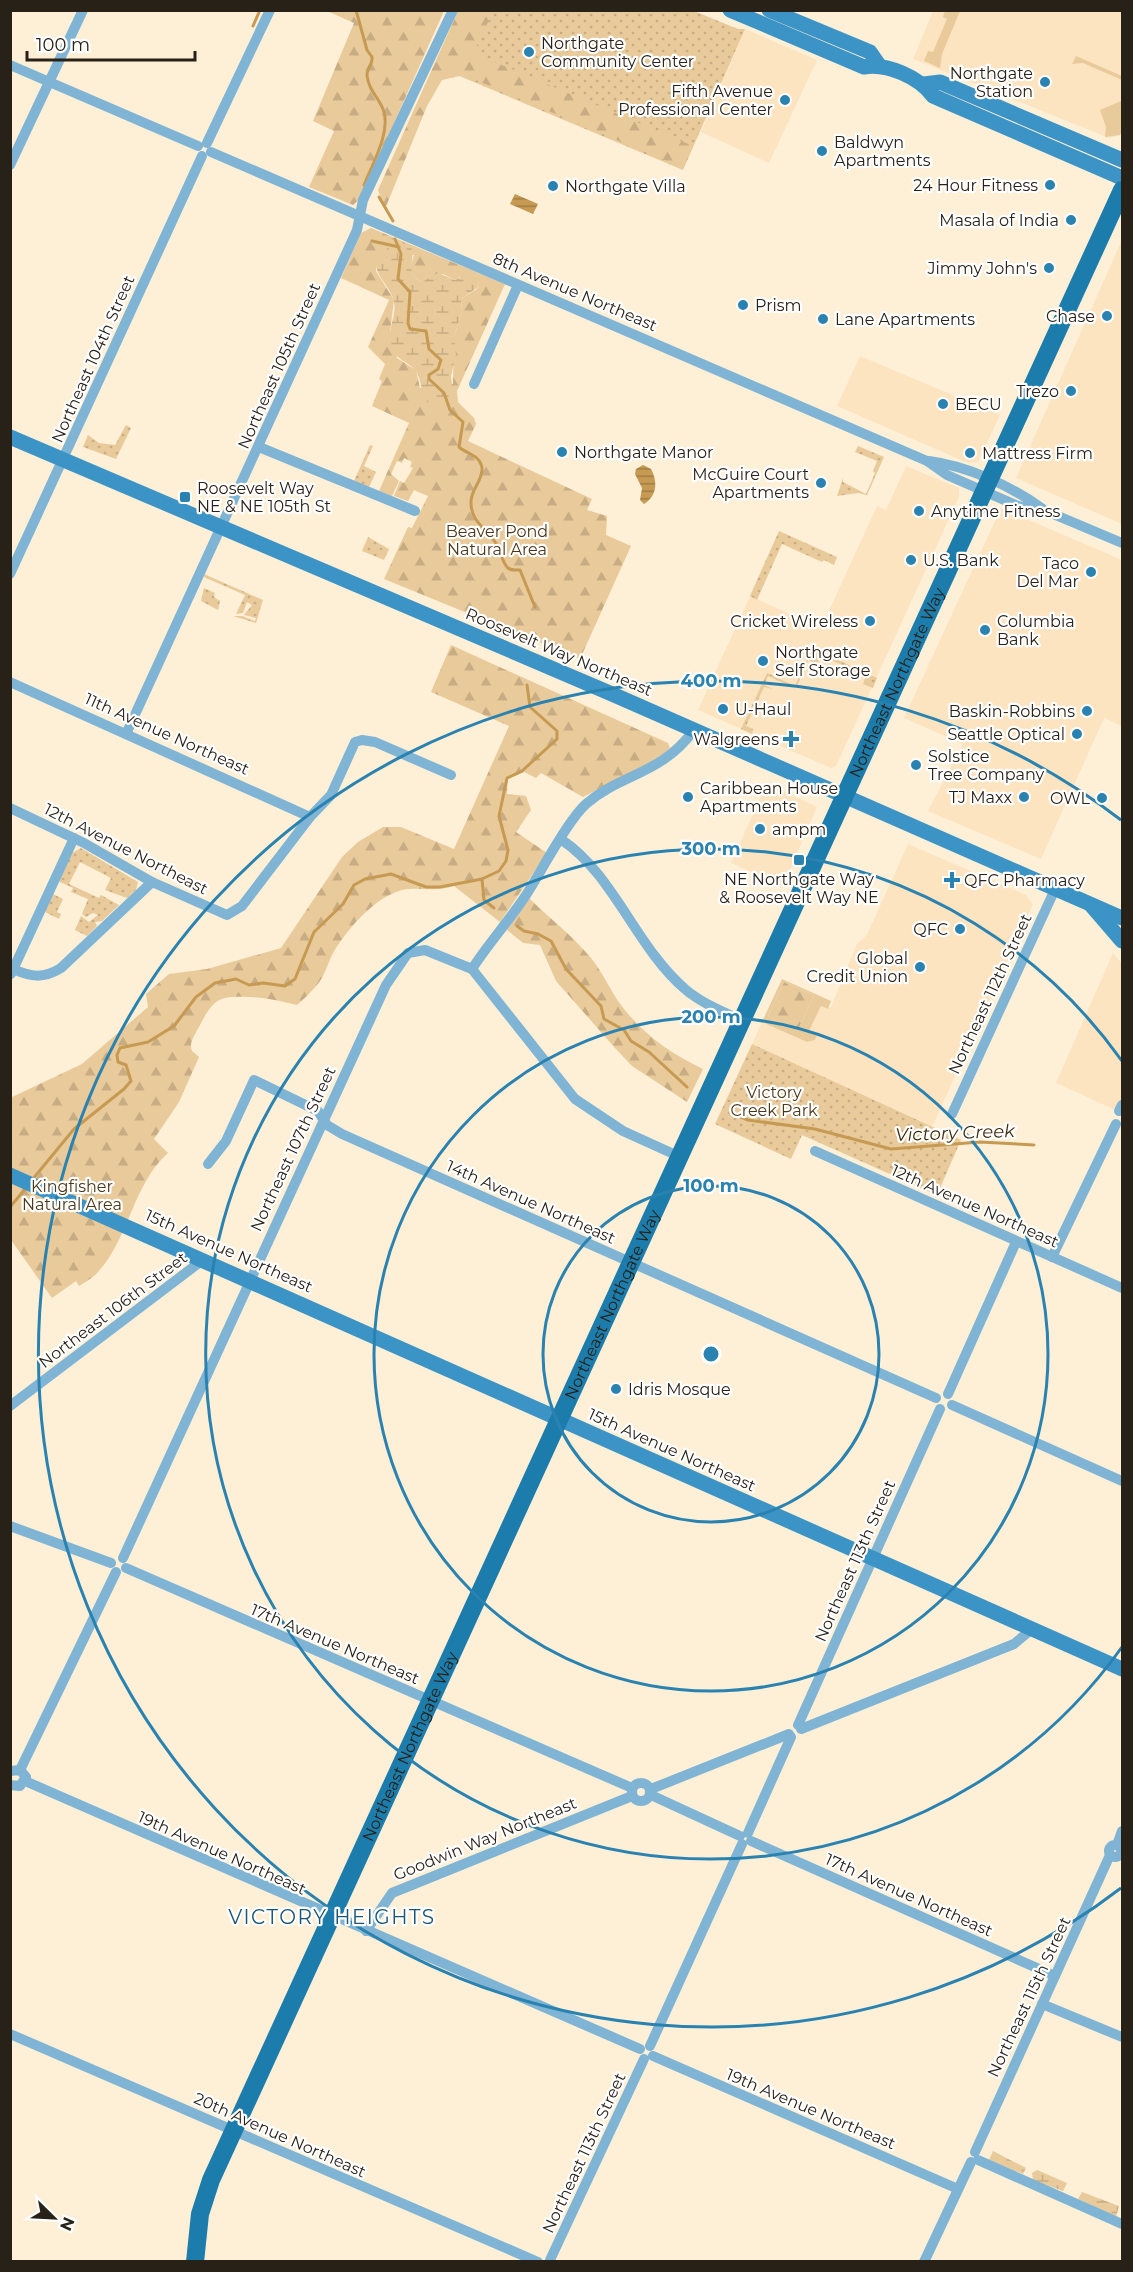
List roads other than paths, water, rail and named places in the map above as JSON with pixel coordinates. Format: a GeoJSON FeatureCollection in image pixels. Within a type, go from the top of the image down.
{"type":"FeatureCollection","features":[{"type":"Feature","properties":{"kind":"main road"},"geometry":{"type":"LineString","coordinates":[[730,10],[864,67],[879,65],[924,84],[940,82],[1122,160]]}},
{"type":"Feature","properties":{"kind":"main road"},"geometry":{"type":"LineString","coordinates":[[769,10],[870,52],[879,65]]}},
{"type":"Feature","properties":{"kind":"main road"},"geometry":{"type":"LineString","coordinates":[[924,84],[933,96],[1122,178]]}},
{"type":"Feature","properties":{"kind":"main road","name":"Northeast Northgate Way"},"geometry":{"type":"LineString","coordinates":[[195,2262],[197,2229],[206,2194],[233,2131],[333,1917],[678,1156],[846,796],[1122,190]]}},
{"type":"Feature","properties":{"kind":"main road","name":"Roosevelt Way Northeast"},"geometry":{"type":"LineString","coordinates":[[10,437],[694,730],[1056,887],[1122,918]]}},
{"type":"Feature","properties":{"kind":"main road","name":"Roosevelt Way Northeast"},"geometry":{"type":"LineString","coordinates":[[1091,905],[1122,941]]}},
{"type":"Feature","properties":{"kind":"main road","name":"15th Avenue Northeast"},"geometry":{"type":"LineString","coordinates":[[10,1174],[1122,1669]]}},
{"type":"Feature","properties":{"kind":"street"},"geometry":{"type":"LineString","coordinates":[[10,165],[83,10]]}},
{"type":"Feature","properties":{"kind":"street","name":"Northeast 104th Street"},"geometry":{"type":"LineString","coordinates":[[10,574],[270,10]]}},
{"type":"Feature","properties":{"kind":"street","name":"Northeast 105th Street"},"geometry":{"type":"LineString","coordinates":[[127,732],[357,230],[363,200],[453,10]]}},
{"type":"Feature","properties":{"kind":"street","name":"8th Avenue Northeast"},"geometry":{"type":"LineString","coordinates":[[10,65],[927,461],[947,475],[987,486],[1018,506],[1046,511],[1122,543]]}},
{"type":"Feature","properties":{"kind":"street"},"geometry":{"type":"LineString","coordinates":[[474,384],[518,285]]}},
{"type":"Feature","properties":{"kind":"street"},"geometry":{"type":"LineString","coordinates":[[259,447],[416,511]]}},
{"type":"Feature","properties":{"kind":"street","name":"11th Avenue Northeast"},"geometry":{"type":"LineString","coordinates":[[10,682],[127,732],[310,817]]}},
{"type":"Feature","properties":{"kind":"street"},"geometry":{"type":"LineString","coordinates":[[678,1156],[623,1131],[575,1099],[472,969],[504,927],[582,808],[589,801],[663,762],[682,746],[694,730]]}},
{"type":"Feature","properties":{"kind":"street"},"geometry":{"type":"LineString","coordinates":[[310,817],[336,787],[345,759],[355,742],[362,740],[375,742],[451,775]]}},
{"type":"Feature","properties":{"kind":"street","name":"12th Avenue Northeast"},"geometry":{"type":"LineString","coordinates":[[10,808],[74,838],[152,882],[227,915],[242,906],[310,817]]}},
{"type":"Feature","properties":{"kind":"street"},"geometry":{"type":"LineString","coordinates":[[74,838],[12,972],[36,977],[48,976],[61,968],[152,882]]}},
{"type":"Feature","properties":{"kind":"street"},"geometry":{"type":"LineString","coordinates":[[562,840],[585,859],[655,956],[678,982],[699,999],[741,1020]]}},
{"type":"Feature","properties":{"kind":"street","name":"Northeast 112th Street"},"geometry":{"type":"LineString","coordinates":[[952,1114],[1056,887]]}},
{"type":"Feature","properties":{"kind":"street","name":"Northeast 107th Street"},"geometry":{"type":"LineString","coordinates":[[15,1770],[119,1565],[386,985],[408,953],[424,950],[472,969]]}},
{"type":"Feature","properties":{"kind":"street","name":"14th Avenue Northeast"},"geometry":{"type":"LineString","coordinates":[[208,1164],[226,1141],[254,1080],[318,1111],[332,1130],[936,1398]]}},
{"type":"Feature","properties":{"kind":"street"},"geometry":{"type":"LineString","coordinates":[[1052,1257],[1116,1124]]}},
{"type":"Feature","properties":{"kind":"street","name":"12th Avenue Northeast"},"geometry":{"type":"LineString","coordinates":[[814,1151],[1122,1288]]}},
{"type":"Feature","properties":{"kind":"street"},"geometry":{"type":"LineString","coordinates":[[948,1394],[1016,1242]]}},
{"type":"Feature","properties":{"kind":"street","name":"Northeast 106th Street"},"geometry":{"type":"LineString","coordinates":[[10,1406],[204,1259]]}},
{"type":"Feature","properties":{"kind":"street"},"geometry":{"type":"LineString","coordinates":[[942,1393],[948,1394],[952,1398],[952,1405],[947,1409],[940,1409],[936,1404],[936,1398],[942,1393]]}},
{"type":"Feature","properties":{"kind":"street"},"geometry":{"type":"LineString","coordinates":[[952,1405],[1122,1481]]}},
{"type":"Feature","properties":{"kind":"street","name":"Northeast 113th Street"},"geometry":{"type":"LineString","coordinates":[[800,1727],[872,1558],[940,1409]]}},
{"type":"Feature","properties":{"kind":"street","name":"17th Avenue Northeast"},"geometry":{"type":"LineString","coordinates":[[10,1526],[119,1565],[431,1701],[632,1792]]}},
{"type":"Feature","properties":{"kind":"street"},"geometry":{"type":"LineString","coordinates":[[632,1792],[642,1799],[651,1792],[790,1736],[791,1727],[800,1727],[1014,1644],[1032,1629]]}},
{"type":"Feature","properties":{"kind":"street","name":"Northeast 113th Street"},"geometry":{"type":"LineString","coordinates":[[546,2261],[647,2053],[790,1736]]}},
{"type":"Feature","properties":{"kind":"street"},"geometry":{"type":"LineString","coordinates":[[11,1788],[20,1786],[25,1781],[25,1774],[15,1770]]}},
{"type":"Feature","properties":{"kind":"street","name":"19th Avenue Northeast"},"geometry":{"type":"LineString","coordinates":[[25,1781],[958,2189]]}},
{"type":"Feature","properties":{"kind":"street","name":"Goodwin Way Northeast"},"geometry":{"type":"LineString","coordinates":[[366,1931],[392,1893],[632,1792]]}},
{"type":"Feature","properties":{"kind":"street","name":"17th Avenue Northeast"},"geometry":{"type":"LineString","coordinates":[[651,1792],[745,1838],[1055,1976]]}},
{"type":"Feature","properties":{"kind":"street","name":"Northeast 115th Street"},"geometry":{"type":"LineString","coordinates":[[924,2262],[975,2158],[1055,1976],[1118,1852],[1122,1831]]}},
{"type":"Feature","properties":{"kind":"street"},"geometry":{"type":"LineString","coordinates":[[1042,2004],[1122,2037]]}},
{"type":"Feature","properties":{"kind":"street","name":"20th Avenue Northeast"},"geometry":{"type":"LineString","coordinates":[[10,2034],[233,2131],[546,2261]]}},
{"type":"Feature","properties":{"kind":"street"},"geometry":{"type":"LineString","coordinates":[[975,2158],[1122,2224]]}},
{"type":"Feature","properties":{"kind":"waterway"},"geometry":{"type":"LineString","coordinates":[[253,26],[260,10]]}},
{"type":"Feature","properties":{"kind":"waterway"},"geometry":{"type":"LineString","coordinates":[[356,10],[367,50],[372,57],[367,73],[368,80],[385,117],[380,147],[364,185]]}},
{"type":"Feature","properties":{"kind":"waterway"},"geometry":{"type":"LineString","coordinates":[[379,197],[393,221]]}},
{"type":"Feature","properties":{"kind":"waterway"},"geometry":{"type":"LineString","coordinates":[[395,239],[401,254],[398,279],[410,292],[408,323],[410,329],[426,331],[429,349],[441,360],[438,369],[429,375],[429,379],[444,393],[450,410],[463,422],[459,447],[476,457],[481,464],[481,477],[471,498],[474,516],[497,545],[507,567],[511,570],[520,570],[535,607]]}},
{"type":"Feature","properties":{"kind":"waterway"},"geometry":{"type":"LineString","coordinates":[[372,241],[399,247]]}},
{"type":"Feature","properties":{"kind":"waterway"},"geometry":{"type":"LineString","coordinates":[[32,1180],[74,1129],[131,1081],[126,1065],[118,1062],[117,1055],[120,1048],[148,1042],[174,1026],[196,997],[215,983],[236,979],[249,985],[263,983],[285,986],[295,979],[314,932],[343,904],[354,885],[365,879],[391,874],[426,887],[440,887],[482,879],[499,871],[506,861],[508,850],[499,816],[507,778],[522,771],[557,739],[557,731],[530,707],[527,685]]}},
{"type":"Feature","properties":{"kind":"waterway","name":"Victory Creek"},"geometry":{"type":"LineString","coordinates":[[482,879],[484,900],[494,908]]}},
{"type":"Feature","properties":{"kind":"waterway","name":"Victory Creek"},"geometry":{"type":"LineString","coordinates":[[517,926],[551,941],[566,969],[601,1006],[604,1019],[624,1030],[631,1041],[649,1052],[687,1087]]}},
{"type":"Feature","properties":{"kind":"waterway","name":"Victory Creek"},"geometry":{"type":"LineString","coordinates":[[736,1115],[748,1120],[815,1129],[891,1149],[980,1142],[1034,1145]]}},
{"type":"Feature","properties":{"kind":"waterway"},"geometry":{"type":"LineString","coordinates":[[10,1207],[26,1188]]}},
{"type":"Feature","properties":{"kind":"place","name":"Northgate Community Center"},"geometry":{"type":"Point","coordinates":[529,52]}},
{"type":"Feature","properties":{"kind":"place","name":"Northgate Station"},"geometry":{"type":"Point","coordinates":[1045,82]}},
{"type":"Feature","properties":{"kind":"place","name":"Fifth Avenue Professional Center"},"geometry":{"type":"Point","coordinates":[785,100]}},
{"type":"Feature","properties":{"kind":"place","name":"Baldwyn Apartments"},"geometry":{"type":"Point","coordinates":[822,151]}},
{"type":"Feature","properties":{"kind":"place","name":"24 Hour Fitness"},"geometry":{"type":"Point","coordinates":[1050,185]}},
{"type":"Feature","properties":{"kind":"place","name":"Northgate Villa"},"geometry":{"type":"Point","coordinates":[553,186]}},
{"type":"Feature","properties":{"kind":"place","name":"Masala of India"},"geometry":{"type":"Point","coordinates":[1071,220]}},
{"type":"Feature","properties":{"kind":"place","name":"Jimmy John's"},"geometry":{"type":"Point","coordinates":[1049,268]}},
{"type":"Feature","properties":{"kind":"place","name":"Prism"},"geometry":{"type":"Point","coordinates":[743,305]}},
{"type":"Feature","properties":{"kind":"place","name":"Chase"},"geometry":{"type":"Point","coordinates":[1107,316]}},
{"type":"Feature","properties":{"kind":"place","name":"Lane Apartments"},"geometry":{"type":"Point","coordinates":[823,319]}},
{"type":"Feature","properties":{"kind":"place","name":"Trezo"},"geometry":{"type":"Point","coordinates":[1071,391]}},
{"type":"Feature","properties":{"kind":"place","name":"BECU"},"geometry":{"type":"Point","coordinates":[943,404]}},
{"type":"Feature","properties":{"kind":"place","name":"Northgate Manor"},"geometry":{"type":"Point","coordinates":[562,452]}},
{"type":"Feature","properties":{"kind":"place","name":"Mattress Firm"},"geometry":{"type":"Point","coordinates":[970,453]}},
{"type":"Feature","properties":{"kind":"place","name":"McGuire Court Apartments"},"geometry":{"type":"Point","coordinates":[821,483]}},
{"type":"Feature","properties":{"kind":"place","name":"Roosevelt Way NE & NE 105th St"},"geometry":{"type":"Point","coordinates":[185,497]}},
{"type":"Feature","properties":{"kind":"place","name":"Anytime Fitness"},"geometry":{"type":"Point","coordinates":[919,511]}},
{"type":"Feature","properties":{"kind":"place","name":"U.S. Bank"},"geometry":{"type":"Point","coordinates":[911,560]}},
{"type":"Feature","properties":{"kind":"place","name":"Taco Del Mar"},"geometry":{"type":"Point","coordinates":[1091,572]}},
{"type":"Feature","properties":{"kind":"place","name":"Cricket Wireless"},"geometry":{"type":"Point","coordinates":[870,621]}},
{"type":"Feature","properties":{"kind":"place","name":"Columbia Bank"},"geometry":{"type":"Point","coordinates":[985,630]}},
{"type":"Feature","properties":{"kind":"place","name":"Northgate Self Storage"},"geometry":{"type":"Point","coordinates":[763,661]}},
{"type":"Feature","properties":{"kind":"place","name":"U-Haul"},"geometry":{"type":"Point","coordinates":[723,709]}},
{"type":"Feature","properties":{"kind":"place","name":"Baskin-Robbins"},"geometry":{"type":"Point","coordinates":[1087,711]}},
{"type":"Feature","properties":{"kind":"place","name":"Seattle Optical"},"geometry":{"type":"Point","coordinates":[1077,734]}},
{"type":"Feature","properties":{"kind":"place","name":"Walgreens"},"geometry":{"type":"Point","coordinates":[791,739]}},
{"type":"Feature","properties":{"kind":"place","name":"Solstice Tree Company"},"geometry":{"type":"Point","coordinates":[916,765]}},
{"type":"Feature","properties":{"kind":"place","name":"Caribbean House Apartments"},"geometry":{"type":"Point","coordinates":[688,797]}},
{"type":"Feature","properties":{"kind":"place","name":"TJ Maxx"},"geometry":{"type":"Point","coordinates":[1024,797]}},
{"type":"Feature","properties":{"kind":"place","name":"OWL"},"geometry":{"type":"Point","coordinates":[1102,798]}},
{"type":"Feature","properties":{"kind":"place","name":"ampm"},"geometry":{"type":"Point","coordinates":[760,829]}},
{"type":"Feature","properties":{"kind":"place","name":"NE Northgate Way & Roosevelt Way NE"},"geometry":{"type":"Point","coordinates":[799,860]}},
{"type":"Feature","properties":{"kind":"place","name":"QFC Pharmacy"},"geometry":{"type":"Point","coordinates":[952,880]}},
{"type":"Feature","properties":{"kind":"place","name":"QFC"},"geometry":{"type":"Point","coordinates":[960,929]}},
{"type":"Feature","properties":{"kind":"place","name":"Global Credit Union"},"geometry":{"type":"Point","coordinates":[920,967]}},
{"type":"Feature","properties":{"kind":"place","name":"Idris Mosque"},"geometry":{"type":"Point","coordinates":[616,1389]}},
{"type":"Feature","properties":{"kind":"district","name":"VICTORY HEIGHTS"},"geometry":{"type":"Point","coordinates":[332,1917]}},
{"type":"Feature","properties":{"kind":"park label","name":"Beaver Pond Natural Area"},"geometry":{"type":"Point","coordinates":[497,540]}},
{"type":"Feature","properties":{"kind":"park label","name":"Victory Creek Park"},"geometry":{"type":"Point","coordinates":[774,1101]}},
{"type":"Feature","properties":{"kind":"park label","name":"Kingfisher Natural Area"},"geometry":{"type":"Point","coordinates":[72,1195]}}]}
